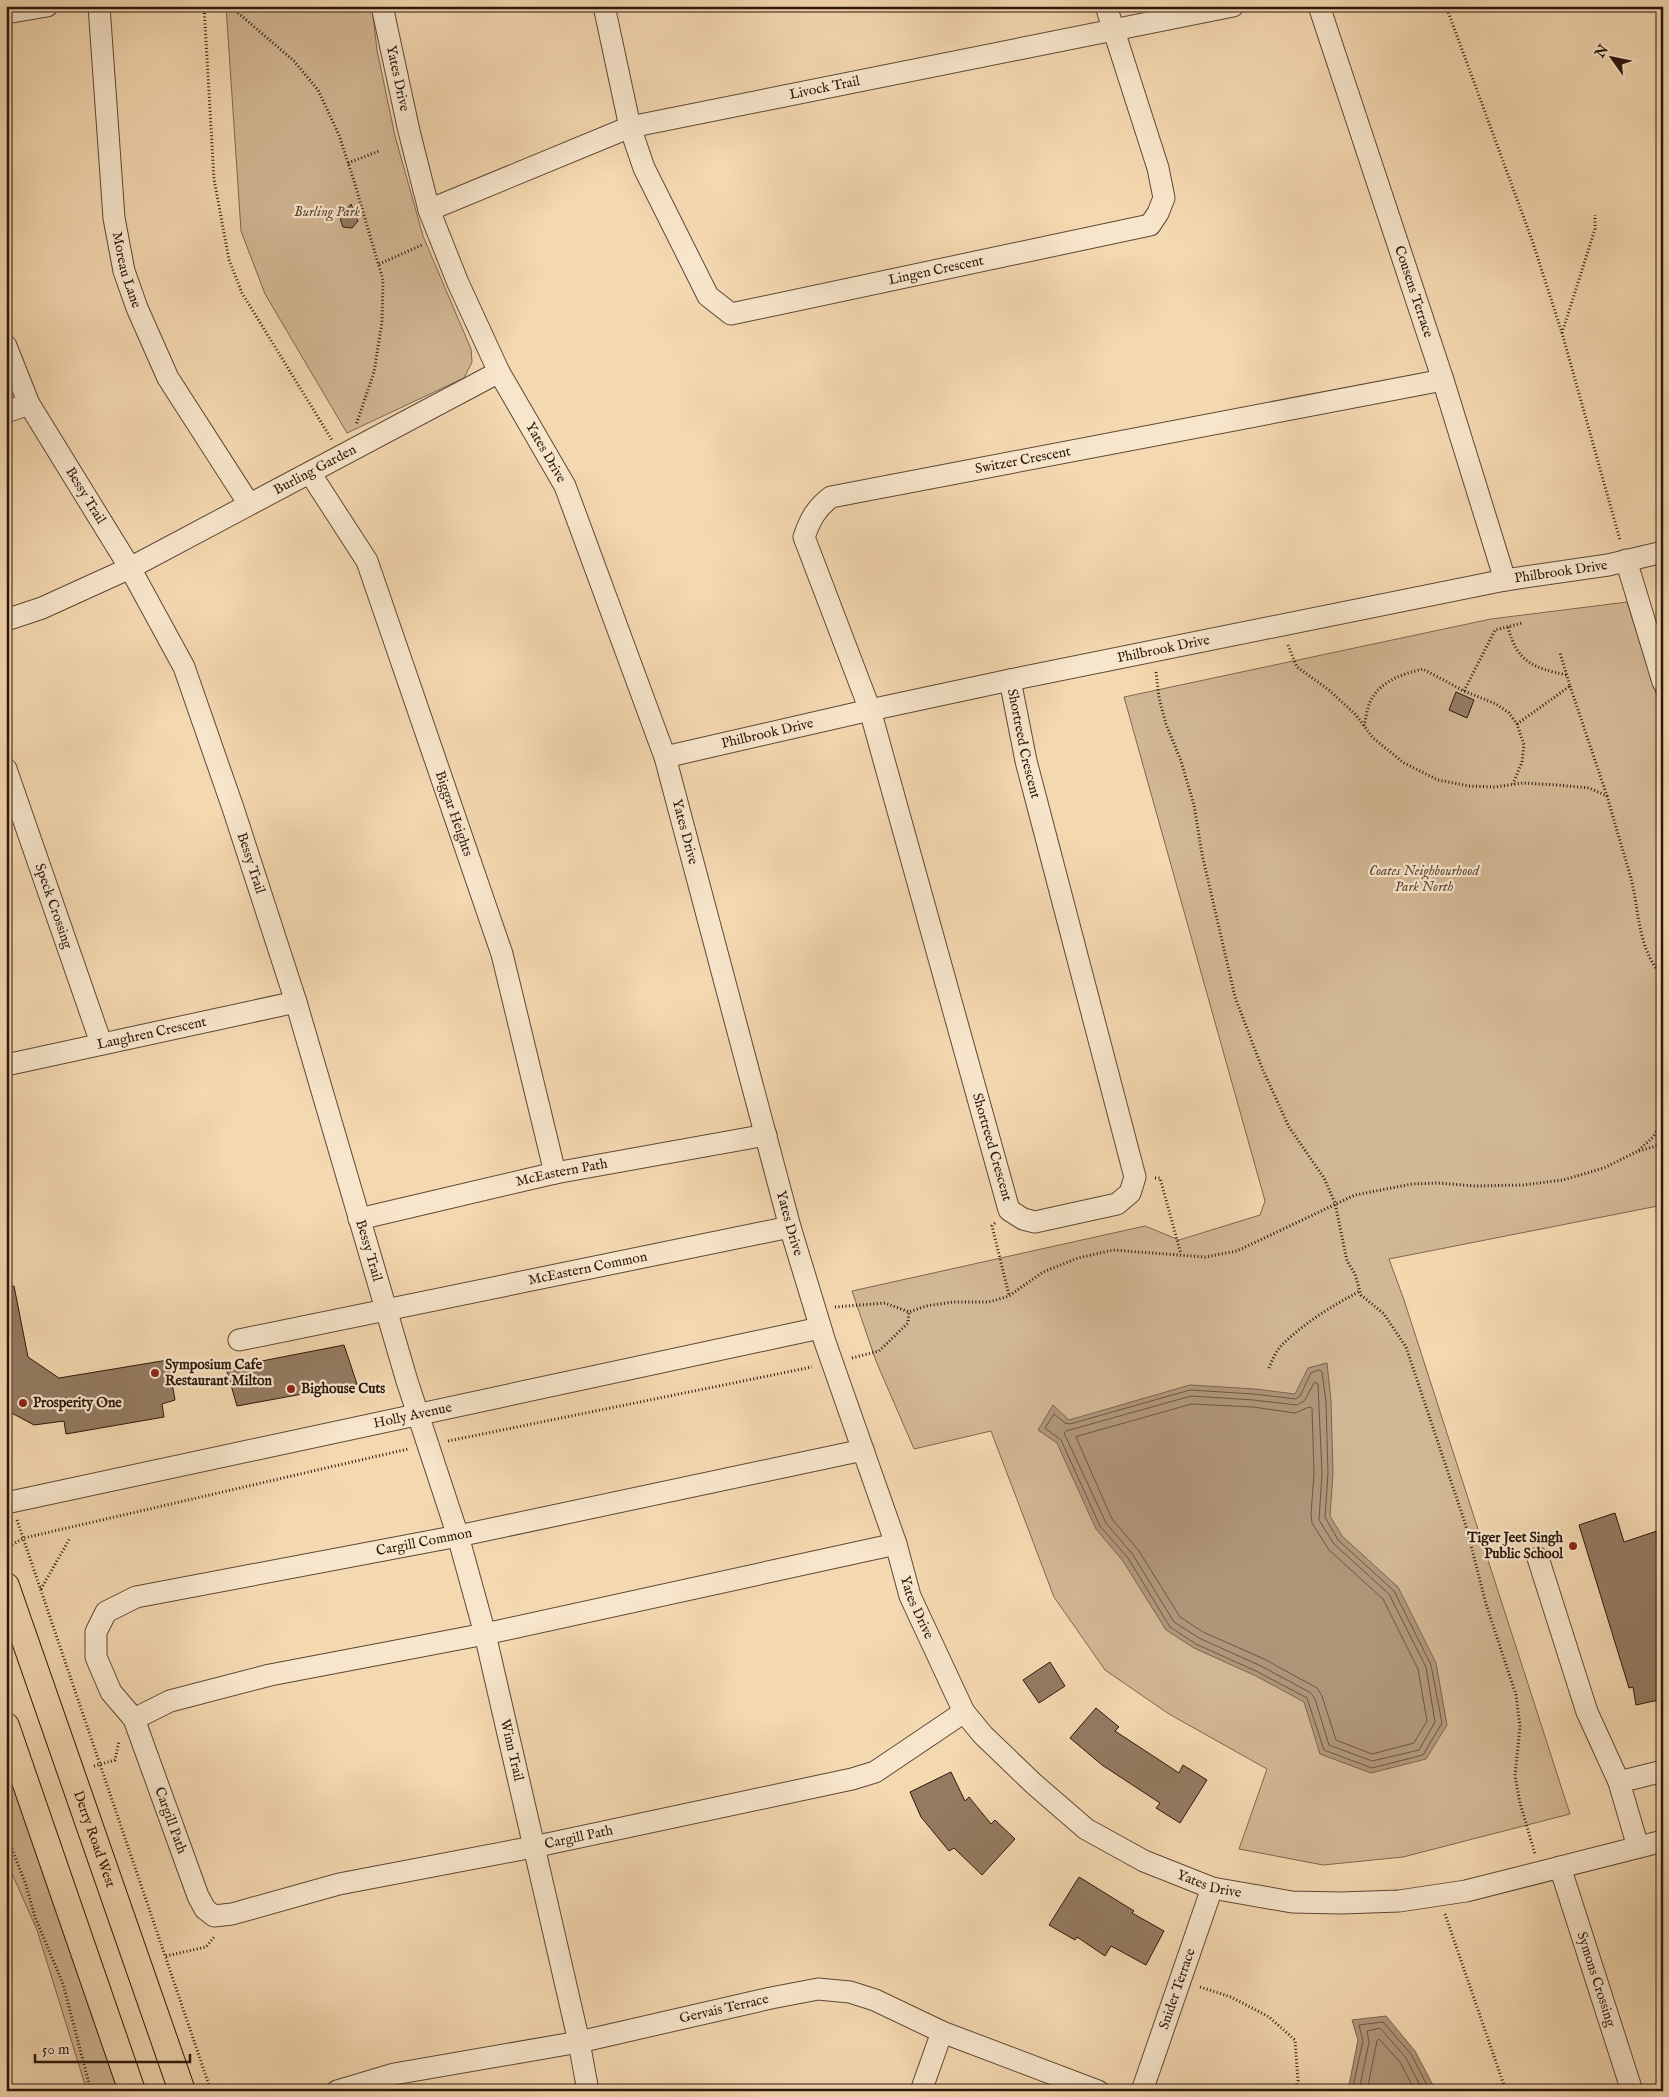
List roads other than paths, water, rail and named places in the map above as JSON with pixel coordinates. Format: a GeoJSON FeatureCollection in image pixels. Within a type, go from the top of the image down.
{"type":"FeatureCollection","features":[{"type":"Feature","properties":{"kind":"main road","name":"Derry Road West"},"geometry":{"type":"LineString","coordinates":[[6,1586],[182,2091]]}},
{"type":"Feature","properties":{"kind":"main road"},"geometry":{"type":"LineString","coordinates":[[6,1726],[132,2091]]}},
{"type":"Feature","properties":{"kind":"street"},"geometry":{"type":"LineString","coordinates":[[6,13],[47,6]]}},
{"type":"Feature","properties":{"kind":"street","name":"Moreau Lane"},"geometry":{"type":"LineString","coordinates":[[99,6],[114,218],[124,271],[137,308],[168,378],[249,504]]}},
{"type":"Feature","properties":{"kind":"street","name":"Yates Drive"},"geometry":{"type":"LineString","coordinates":[[382,6],[409,130],[429,210],[458,283],[499,372],[565,486],[665,757],[790,1227],[832,1364],[896,1544],[910,1596],[964,1712],[983,1735],[1034,1784],[1086,1828],[1144,1861],[1212,1888],[1292,1902],[1399,1901],[1466,1891],[1663,1841]]}},
{"type":"Feature","properties":{"kind":"street"},"geometry":{"type":"LineString","coordinates":[[604,6],[630,127]]}},
{"type":"Feature","properties":{"kind":"street"},"geometry":{"type":"LineString","coordinates":[[1106,6],[1114,31]]}},
{"type":"Feature","properties":{"kind":"street","name":"Livock Trail"},"geometry":{"type":"LineString","coordinates":[[429,210],[630,127],[1233,6]]}},
{"type":"Feature","properties":{"kind":"street","name":"Cousens Terrace"},"geometry":{"type":"LineString","coordinates":[[1319,6],[1443,380],[1504,580]]}},
{"type":"Feature","properties":{"kind":"street","name":"Lingen Crescent"},"geometry":{"type":"LineString","coordinates":[[630,127],[644,168],[708,296],[731,314],[742,312],[1150,225],[1158,213],[1164,198],[1158,168],[1114,31]]}},
{"type":"Feature","properties":{"kind":"street","name":"Bessy Trail"},"geometry":{"type":"LineString","coordinates":[[6,346],[29,404],[130,568],[184,667],[296,1002],[417,1415]]}},
{"type":"Feature","properties":{"kind":"street","name":"Burling Garden"},"geometry":{"type":"LineString","coordinates":[[130,568],[499,372]]}},
{"type":"Feature","properties":{"kind":"street","name":"Switzer Crescent"},"geometry":{"type":"LineString","coordinates":[[870,710],[804,538],[810,519],[819,506],[831,496],[1443,380]]}},
{"type":"Feature","properties":{"kind":"street"},"geometry":{"type":"LineString","coordinates":[[6,412],[29,404]]}},
{"type":"Feature","properties":{"kind":"street","name":"Biggar Heights"},"geometry":{"type":"LineString","coordinates":[[310,473],[367,561],[502,954],[554,1173]]}},
{"type":"Feature","properties":{"kind":"street","name":"Philbrook Drive"},"geometry":{"type":"LineString","coordinates":[[665,757],[1010,680],[1504,580],[1608,565],[1663,552]]}},
{"type":"Feature","properties":{"kind":"street"},"geometry":{"type":"LineString","coordinates":[[1626,560],[1663,682]]}},
{"type":"Feature","properties":{"kind":"street"},"geometry":{"type":"LineString","coordinates":[[6,620],[42,608],[130,568]]}},
{"type":"Feature","properties":{"kind":"street","name":"Shortreed Crescent"},"geometry":{"type":"LineString","coordinates":[[870,710],[1009,1210],[1023,1220],[1035,1222],[1117,1204],[1130,1193],[1135,1177],[1028,770],[1010,680]]}},
{"type":"Feature","properties":{"kind":"street","name":"Speck Crossing"},"geometry":{"type":"LineString","coordinates":[[6,768],[101,1043]]}},
{"type":"Feature","properties":{"kind":"street","name":"Laughren Crescent"},"geometry":{"type":"LineString","coordinates":[[6,1065],[296,1002]]}},
{"type":"Feature","properties":{"kind":"street","name":"McEastern Path"},"geometry":{"type":"LineString","coordinates":[[359,1219],[554,1173],[766,1134]]}},
{"type":"Feature","properties":{"kind":"street","name":"McEastern Common"},"geometry":{"type":"LineString","coordinates":[[239,1340],[790,1227]]}},
{"type":"Feature","properties":{"kind":"street","name":"Holly Avenue"},"geometry":{"type":"LineString","coordinates":[[8,1502],[417,1415],[818,1319]]}},
{"type":"Feature","properties":{"kind":"street","name":"Winn Trail"},"geometry":{"type":"LineString","coordinates":[[417,1415],[458,1536],[485,1634],[579,2042],[588,2091]]}},
{"type":"Feature","properties":{"kind":"street","name":"Cargill Common"},"geometry":{"type":"LineString","coordinates":[[134,1719],[111,1692],[96,1658],[96,1632],[106,1612],[136,1597],[458,1536],[862,1450]]}},
{"type":"Feature","properties":{"kind":"street"},"geometry":{"type":"LineString","coordinates":[[134,1719],[170,1701],[270,1675],[485,1634],[896,1544]]}},
{"type":"Feature","properties":{"kind":"street"},"geometry":{"type":"LineString","coordinates":[[1538,1558],[1587,1712],[1619,1782],[1638,1847]]}},
{"type":"Feature","properties":{"kind":"street","name":"Cargill Path"},"geometry":{"type":"LineString","coordinates":[[134,1719],[198,1896],[205,1910],[214,1916],[232,1914],[340,1884],[533,1847],[875,1772],[964,1712]]}},
{"type":"Feature","properties":{"kind":"street"},"geometry":{"type":"LineString","coordinates":[[1619,1782],[1663,1771]]}},
{"type":"Feature","properties":{"kind":"street","name":"Symons Crossing"},"geometry":{"type":"LineString","coordinates":[[1550,1869],[1632,2091]]}},
{"type":"Feature","properties":{"kind":"street","name":"Snider Terrace"},"geometry":{"type":"LineString","coordinates":[[1142,2091],[1212,1888]]}},
{"type":"Feature","properties":{"kind":"street","name":"Gervais Terrace"},"geometry":{"type":"LineString","coordinates":[[337,2091],[394,2074],[579,2042],[771,1998],[818,1990],[850,1992],[875,2000],[942,2032],[1098,2091]]}},
{"type":"Feature","properties":{"kind":"street"},"geometry":{"type":"LineString","coordinates":[[921,2091],[942,2032]]}},
{"type":"Feature","properties":{"kind":"water"},"geometry":{"type":"Polygon","coordinates":[[[1327,1363],[1331,1401],[1333,1473],[1330,1516],[1342,1536],[1398,1587],[1436,1663],[1447,1725],[1426,1759],[1371,1773],[1320,1754],[1304,1702],[1256,1676],[1194,1648],[1166,1630],[1123,1561],[1096,1529],[1057,1443],[1038,1430],[1053,1405],[1069,1420],[1190,1385],[1255,1389],[1295,1394],[1308,1368],[1327,1363]]]}},
{"type":"Feature","properties":{"kind":"water"},"geometry":{"type":"Polygon","coordinates":[[[1386,2016],[1415,2051],[1436,2091],[1346,2091],[1349,2085],[1358,2040],[1352,2020],[1386,2016]]]}},
{"type":"Feature","properties":{"kind":"place","name":"Symposium Cafe Restaurant Milton"},"geometry":{"type":"Point","coordinates":[155,1373]}},
{"type":"Feature","properties":{"kind":"place","name":"Bighouse Cuts"},"geometry":{"type":"Point","coordinates":[291,1389]}},
{"type":"Feature","properties":{"kind":"place","name":"Prosperity One"},"geometry":{"type":"Point","coordinates":[23,1403]}},
{"type":"Feature","properties":{"kind":"place","name":"Tiger Jeet Singh Public School"},"geometry":{"type":"Point","coordinates":[1573,1546]}},
{"type":"Feature","properties":{"kind":"park label","name":"Burling Park"},"geometry":{"type":"Point","coordinates":[327,212]}},
{"type":"Feature","properties":{"kind":"park label","name":"Coates Neighbourhood Park North"},"geometry":{"type":"Point","coordinates":[1424,880]}}]}
